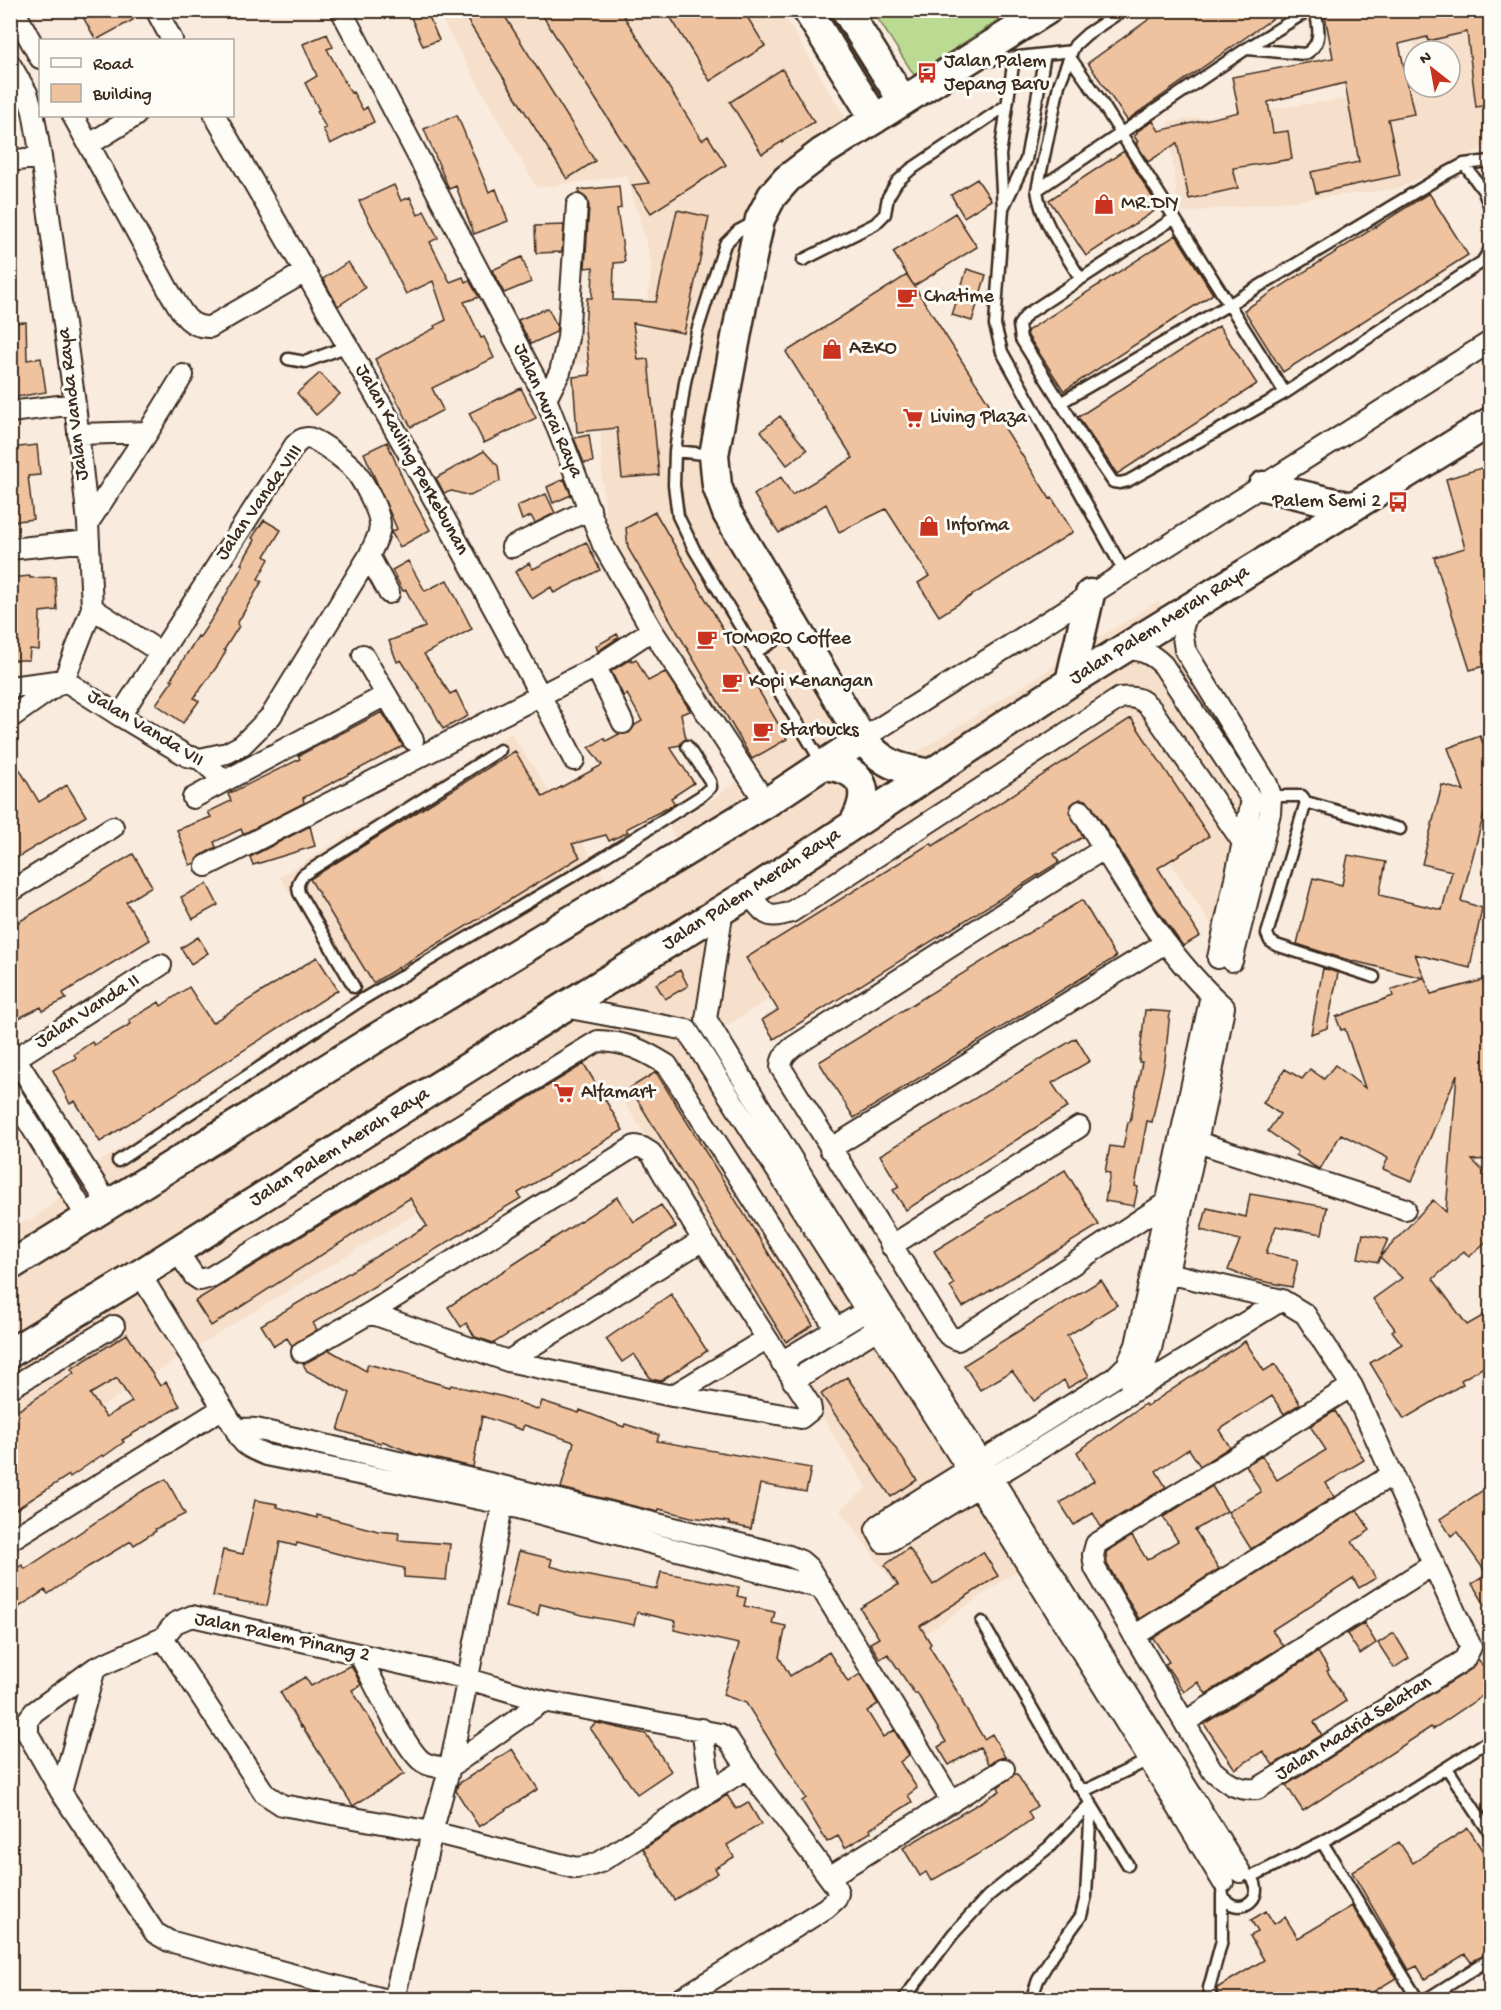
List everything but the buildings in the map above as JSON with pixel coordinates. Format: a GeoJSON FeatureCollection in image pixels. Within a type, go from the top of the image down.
{"type":"FeatureCollection","features":[{"type":"Feature","properties":{"kind":"street"},"geometry":{"type":"LineString","coordinates":[[14,10],[39,56]]}},
{"type":"Feature","properties":{"kind":"street"},"geometry":{"type":"LineString","coordinates":[[156,10],[171,39]]}},
{"type":"Feature","properties":{"kind":"street","name":"Jalan Murai Raya"},"geometry":{"type":"LineString","coordinates":[[341,10],[546,399],[603,545],[652,630],[766,803]]}},
{"type":"Feature","properties":{"kind":"street"},"geometry":{"type":"LineString","coordinates":[[807,10],[875,119]]}},
{"type":"Feature","properties":{"kind":"street"},"geometry":{"type":"LineString","coordinates":[[846,10],[903,101]]}},
{"type":"Feature","properties":{"kind":"street"},"geometry":{"type":"LineString","coordinates":[[931,774],[906,770],[884,762],[862,739],[727,513],[717,486],[714,455],[760,219],[772,196],[787,179],[821,153],[1047,10]]}},
{"type":"Feature","properties":{"kind":"street","name":"Jalan Vanda Raya"},"geometry":{"type":"LineString","coordinates":[[10,64],[27,93],[33,111],[41,157],[75,404],[89,532],[92,608],[64,680]]}},
{"type":"Feature","properties":{"kind":"street"},"geometry":{"type":"LineString","coordinates":[[74,117],[169,291],[185,317],[193,325],[210,327],[305,272]]}},
{"type":"Feature","properties":{"kind":"street"},"geometry":{"type":"LineString","coordinates":[[90,144],[133,117]]}},
{"type":"Feature","properties":{"kind":"street","name":"Jalan Kavling Perkebunan"},"geometry":{"type":"LineString","coordinates":[[216,117],[348,346],[574,760]]}},
{"type":"Feature","properties":{"kind":"street"},"geometry":{"type":"LineString","coordinates":[[10,161],[41,157]]}},
{"type":"Feature","properties":{"kind":"street"},"geometry":{"type":"LineString","coordinates":[[546,399],[560,372],[568,338],[577,205]]}},
{"type":"Feature","properties":{"kind":"street"},"geometry":{"type":"LineString","coordinates":[[10,1266],[376,1038],[766,803],[1090,594],[1491,342]]}},
{"type":"Feature","properties":{"kind":"street"},"geometry":{"type":"LineString","coordinates":[[10,549],[89,532],[183,375]]}},
{"type":"Feature","properties":{"kind":"street"},"geometry":{"type":"LineString","coordinates":[[10,412],[75,404]]}},
{"type":"Feature","properties":{"kind":"street","name":"Jalan Palem Merah Raya"},"geometry":{"type":"LineString","coordinates":[[10,1353],[748,894],[1070,682],[1491,422]]}},
{"type":"Feature","properties":{"kind":"street"},"geometry":{"type":"LineString","coordinates":[[78,434],[148,432]]}},
{"type":"Feature","properties":{"kind":"street","name":"Jalan Vanda VIII"},"geometry":{"type":"LineString","coordinates":[[120,716],[295,445],[302,440],[311,439],[349,464],[357,473],[378,513],[379,534],[369,556],[272,716],[242,746],[227,753],[200,759]]}},
{"type":"Feature","properties":{"kind":"street"},"geometry":{"type":"LineString","coordinates":[[1263,486],[1352,507]]}},
{"type":"Feature","properties":{"kind":"street"},"geometry":{"type":"LineString","coordinates":[[512,547],[590,509]]}},
{"type":"Feature","properties":{"kind":"street"},"geometry":{"type":"LineString","coordinates":[[369,556],[389,593]]}},
{"type":"Feature","properties":{"kind":"street"},"geometry":{"type":"LineString","coordinates":[[1070,682],[1090,594]]}},
{"type":"Feature","properties":{"kind":"street"},"geometry":{"type":"LineString","coordinates":[[92,608],[160,652]]}},
{"type":"Feature","properties":{"kind":"street"},"geometry":{"type":"LineString","coordinates":[[1188,610],[1182,630],[1185,650],[1267,784],[1271,796],[1270,813],[1253,846],[1225,959]]}},
{"type":"Feature","properties":{"kind":"street"},"geometry":{"type":"LineString","coordinates":[[206,866],[596,667],[652,630]]}},
{"type":"Feature","properties":{"kind":"street"},"geometry":{"type":"LineString","coordinates":[[1123,649],[1145,652],[1155,656],[1163,664],[1244,786],[1252,800],[1253,846]]}},
{"type":"Feature","properties":{"kind":"street"},"geometry":{"type":"LineString","coordinates":[[363,655],[413,740]]}},
{"type":"Feature","properties":{"kind":"street"},"geometry":{"type":"LineString","coordinates":[[596,667],[623,723]]}},
{"type":"Feature","properties":{"kind":"street"},"geometry":{"type":"LineString","coordinates":[[10,687],[64,680]]}},
{"type":"Feature","properties":{"kind":"street"},"geometry":{"type":"LineString","coordinates":[[10,718],[64,680]]}},
{"type":"Feature","properties":{"kind":"street","name":"Jalan Vanda VII"},"geometry":{"type":"LineString","coordinates":[[64,680],[187,756],[200,759],[225,781]]}},
{"type":"Feature","properties":{"kind":"street"},"geometry":{"type":"LineString","coordinates":[[193,798],[386,695]]}},
{"type":"Feature","properties":{"kind":"street"},"geometry":{"type":"LineString","coordinates":[[748,894],[768,915],[776,917],[791,912],[1120,698],[1134,696],[1144,701],[1152,710],[1253,846]]}},
{"type":"Feature","properties":{"kind":"street"},"geometry":{"type":"LineString","coordinates":[[823,765],[839,766],[850,771],[864,789],[864,801],[852,825]]}},
{"type":"Feature","properties":{"kind":"street"},"geometry":{"type":"LineString","coordinates":[[1082,811],[1165,943],[1218,1001],[1160,1270],[1136,1345],[1126,1365],[1114,1378],[879,1525],[876,1529],[883,1542],[888,1542],[986,1483],[1065,1432],[1282,1300]]}},
{"type":"Feature","properties":{"kind":"street"},"geometry":{"type":"LineString","coordinates":[[10,892],[113,827]]}},
{"type":"Feature","properties":{"kind":"street"},"geometry":{"type":"LineString","coordinates":[[1104,848],[793,1047],[786,1053],[781,1062],[781,1068],[948,1335],[958,1340],[1176,1202],[1197,1142],[1203,1076]]}},
{"type":"Feature","properties":{"kind":"street"},"geometry":{"type":"LineString","coordinates":[[723,909],[706,1019],[755,1117],[1157,1755],[1246,1875]]}},
{"type":"Feature","properties":{"kind":"street"},"geometry":{"type":"LineString","coordinates":[[830,1149],[1165,943]]}},
{"type":"Feature","properties":{"kind":"street","name":"Jalan Vanda II"},"geometry":{"type":"LineString","coordinates":[[12,1057],[161,965]]}},
{"type":"Feature","properties":{"kind":"street"},"geometry":{"type":"LineString","coordinates":[[564,1007],[687,1030],[706,1019]]}},
{"type":"Feature","properties":{"kind":"street"},"geometry":{"type":"LineString","coordinates":[[687,1030],[755,1117]]}},
{"type":"Feature","properties":{"kind":"street"},"geometry":{"type":"LineString","coordinates":[[177,1251],[194,1276],[200,1280],[211,1277],[598,1041],[617,1042],[644,1050],[667,1065],[836,1329]]}},
{"type":"Feature","properties":{"kind":"street"},"geometry":{"type":"LineString","coordinates":[[12,1057],[97,1211]]}},
{"type":"Feature","properties":{"kind":"street"},"geometry":{"type":"LineString","coordinates":[[10,1092],[97,1211]]}},
{"type":"Feature","properties":{"kind":"street"},"geometry":{"type":"LineString","coordinates":[[891,1246],[1079,1127]]}},
{"type":"Feature","properties":{"kind":"street"},"geometry":{"type":"LineString","coordinates":[[1197,1142],[1405,1209]]}},
{"type":"Feature","properties":{"kind":"street"},"geometry":{"type":"LineString","coordinates":[[302,1352],[370,1313],[635,1146],[651,1153],[703,1240],[810,1405],[810,1410],[801,1418],[672,1396],[508,1361],[370,1313]]}},
{"type":"Feature","properties":{"kind":"street"},"geometry":{"type":"LineString","coordinates":[[508,1361],[703,1240]]}},
{"type":"Feature","properties":{"kind":"street"},"geometry":{"type":"LineString","coordinates":[[1160,1270],[1282,1300],[1305,1314],[1352,1386],[1434,1564],[1185,1722],[1095,1568],[1093,1555],[1096,1544],[1352,1386]]}},
{"type":"Feature","properties":{"kind":"street"},"geometry":{"type":"LineString","coordinates":[[1127,1394],[1143,1370],[1151,1349],[1160,1270]]}},
{"type":"Feature","properties":{"kind":"street"},"geometry":{"type":"LineString","coordinates":[[140,1274],[246,1446],[266,1455],[505,1495],[821,1588],[952,1802]]}},
{"type":"Feature","properties":{"kind":"street"},"geometry":{"type":"LineString","coordinates":[[781,1362],[874,1306]]}},
{"type":"Feature","properties":{"kind":"street"},"geometry":{"type":"LineString","coordinates":[[793,1381],[886,1324]]}},
{"type":"Feature","properties":{"kind":"street"},"geometry":{"type":"LineString","coordinates":[[55,1326],[71,1350]]}},
{"type":"Feature","properties":{"kind":"street"},"geometry":{"type":"LineString","coordinates":[[10,1388],[114,1326]]}},
{"type":"Feature","properties":{"kind":"street"},"geometry":{"type":"LineString","coordinates":[[672,1396],[766,1339]]}},
{"type":"Feature","properties":{"kind":"street"},"geometry":{"type":"LineString","coordinates":[[10,1540],[223,1408]]}},
{"type":"Feature","properties":{"kind":"street"},"geometry":{"type":"LineString","coordinates":[[1054,1415],[1065,1432]]}},
{"type":"Feature","properties":{"kind":"street"},"geometry":{"type":"LineString","coordinates":[[1134,1636],[1393,1474]]}},
{"type":"Feature","properties":{"kind":"street"},"geometry":{"type":"LineString","coordinates":[[394,2000],[432,1832],[450,1767],[505,1495]]}},
{"type":"Feature","properties":{"kind":"street","name":"Jalan Madrid Selatan"},"geometry":{"type":"LineString","coordinates":[[1185,1722],[1212,1770],[1227,1783],[1244,1790],[1257,1789],[1464,1660],[1471,1647],[1434,1564]]}},
{"type":"Feature","properties":{"kind":"street","name":"Jalan Palem Pinang 2"},"geometry":{"type":"LineString","coordinates":[[61,1792],[28,1734],[28,1720],[41,1706],[95,1668],[163,1638],[175,1623],[192,1616],[468,1679],[543,1701],[720,1734],[728,1739],[829,1877]]}},
{"type":"Feature","properties":{"kind":"street"},"geometry":{"type":"LineString","coordinates":[[163,1638],[265,1794],[282,1804],[432,1832],[576,1868],[600,1862],[747,1768]]}},
{"type":"Feature","properties":{"kind":"street"},"geometry":{"type":"LineString","coordinates":[[359,1654],[402,1734],[421,1761],[434,1766],[450,1767],[543,1701]]}},
{"type":"Feature","properties":{"kind":"street"},"geometry":{"type":"LineString","coordinates":[[95,1668],[61,1792],[155,1933],[162,1938],[387,2000]]}},
{"type":"Feature","properties":{"kind":"street"},"geometry":{"type":"LineString","coordinates":[[702,1729],[711,1791]]}},
{"type":"Feature","properties":{"kind":"street"},"geometry":{"type":"LineString","coordinates":[[1157,1755],[1222,1888]]}},
{"type":"Feature","properties":{"kind":"street"},"geometry":{"type":"LineString","coordinates":[[679,2000],[826,1908],[836,1899],[838,1893],[829,1877],[1004,1770]]}},
{"type":"Feature","properties":{"kind":"lane"},"geometry":{"type":"LineString","coordinates":[[1080,278],[1047,222],[1038,202],[1037,190],[1059,86],[1070,54],[1075,45],[1087,34],[1123,10]]}},
{"type":"Feature","properties":{"kind":"lane"},"geometry":{"type":"LineString","coordinates":[[1037,190],[1309,10]]}},
{"type":"Feature","properties":{"kind":"lane"},"geometry":{"type":"LineString","coordinates":[[1246,50],[1305,54],[1311,51],[1319,37],[1315,10]]}},
{"type":"Feature","properties":{"kind":"lane"},"geometry":{"type":"LineString","coordinates":[[963,63],[1045,54],[1070,54]]}},
{"type":"Feature","properties":{"kind":"lane"},"geometry":{"type":"LineString","coordinates":[[1003,209],[1026,160],[1045,54]]}},
{"type":"Feature","properties":{"kind":"lane"},"geometry":{"type":"LineString","coordinates":[[1070,54],[1285,393]]}},
{"type":"Feature","properties":{"kind":"lane"},"geometry":{"type":"LineString","coordinates":[[1014,58],[1000,155],[1003,209],[995,325],[1002,352],[1125,573]]}},
{"type":"Feature","properties":{"kind":"lane"},"geometry":{"type":"LineString","coordinates":[[803,260],[876,224],[885,214],[888,197],[897,182],[909,170],[1007,105]]}},
{"type":"Feature","properties":{"kind":"lane"},"geometry":{"type":"LineString","coordinates":[[1060,403],[1464,164],[1491,161]]}},
{"type":"Feature","properties":{"kind":"lane"},"geometry":{"type":"LineString","coordinates":[[1464,164],[1491,207]]}},
{"type":"Feature","properties":{"kind":"lane"},"geometry":{"type":"LineString","coordinates":[[760,219],[738,231],[725,244],[716,267],[685,382],[675,451],[674,485],[678,516],[695,551],[823,765]]}},
{"type":"Feature","properties":{"kind":"lane"},"geometry":{"type":"LineString","coordinates":[[1173,219],[1027,314],[1019,325],[1021,339],[1106,475],[1113,482],[1128,481],[1285,393],[1482,262],[1491,250]]}},
{"type":"Feature","properties":{"kind":"lane"},"geometry":{"type":"LineString","coordinates":[[288,358],[305,362],[348,346]]}},
{"type":"Feature","properties":{"kind":"lane"},"geometry":{"type":"LineString","coordinates":[[675,451],[714,455]]}},
{"type":"Feature","properties":{"kind":"lane"},"geometry":{"type":"LineString","coordinates":[[756,652],[795,628]]}},
{"type":"Feature","properties":{"kind":"lane"},"geometry":{"type":"LineString","coordinates":[[118,1161],[363,999],[593,864],[706,792],[711,788],[710,781],[687,746]]}},
{"type":"Feature","properties":{"kind":"lane"},"geometry":{"type":"LineString","coordinates":[[354,987],[299,893],[297,885],[299,880],[303,875],[500,750]]}},
{"type":"Feature","properties":{"kind":"lane"},"geometry":{"type":"LineString","coordinates":[[1271,796],[1302,796],[1306,802],[1400,828]]}},
{"type":"Feature","properties":{"kind":"lane"},"geometry":{"type":"LineString","coordinates":[[1306,802],[1267,934],[1270,941],[1276,945],[1374,977]]}},
{"type":"Feature","properties":{"kind":"lane"},"geometry":{"type":"LineString","coordinates":[[982,1622],[1076,1784],[1091,1803],[1128,1865]]}},
{"type":"Feature","properties":{"kind":"lane"},"geometry":{"type":"LineString","coordinates":[[1211,2000],[1209,1988],[1222,1940],[1222,1888],[1230,1874],[1246,1875],[1322,1842],[1392,1802],[1491,1740]]}},
{"type":"Feature","properties":{"kind":"lane"},"geometry":{"type":"LineString","coordinates":[[1082,1789],[1088,1789],[1157,1755]]}},
{"type":"Feature","properties":{"kind":"lane"},"geometry":{"type":"LineString","coordinates":[[1447,1768],[1491,1833]]}},
{"type":"Feature","properties":{"kind":"lane"},"geometry":{"type":"LineString","coordinates":[[903,2000],[953,1934],[988,1896],[1049,1847],[1091,1803]]}},
{"type":"Feature","properties":{"kind":"lane"},"geometry":{"type":"LineString","coordinates":[[1031,2000],[1038,1980],[1052,1956],[1081,1916],[1086,1896],[1091,1803]]}},
{"type":"Feature","properties":{"kind":"lane"},"geometry":{"type":"LineString","coordinates":[[1322,1842],[1418,2000]]}},
{"type":"Feature","properties":{"kind":"lane"},"geometry":{"type":"LineString","coordinates":[[1222,1888],[1225,1900],[1235,1906],[1247,1904],[1255,1895],[1255,1883],[1246,1875]]}},
{"type":"Feature","properties":{"kind":"lane"},"geometry":{"type":"LineString","coordinates":[[1425,2000],[1491,1959]]}},
{"type":"Feature","properties":{"kind":"shaded area"},"geometry":{"type":"Polygon","coordinates":[[[437,11],[781,11],[845,117],[784,161],[762,197],[696,452],[708,512],[878,777],[1158,601],[1272,778],[1212,926],[1116,779],[723,1028],[1051,1547],[923,1636],[919,1622],[895,1585],[840,1510],[867,1488],[618,1092],[251,1313],[11,1463],[11,1224],[34,1219],[101,1161],[355,993],[280,877],[511,733],[609,884],[678,843],[669,826],[698,809],[752,771],[660,623],[608,530],[602,479],[599,364],[572,363],[576,329],[645,328],[652,264],[627,175],[537,188],[437,11]]]}},
{"type":"Feature","properties":{"kind":"shaded area"},"geometry":{"type":"Polygon","coordinates":[[[1406,11],[1490,11],[1490,145],[1397,189],[1179,213],[1168,122],[1346,99],[1402,87],[1402,99],[1462,99],[1462,39],[1413,39],[1406,11]]]}},
{"type":"Feature","properties":{"kind":"green space"},"geometry":{"type":"Polygon","coordinates":[[[873,11],[1013,11],[914,75],[873,11]]]}},
{"type":"Feature","properties":{"kind":"place","name":"Jalan Palem Jepang Baru"},"geometry":{"type":"Point","coordinates":[927,73]}},
{"type":"Feature","properties":{"kind":"place","name":"MR.DIY"},"geometry":{"type":"Point","coordinates":[1104,204]}},
{"type":"Feature","properties":{"kind":"place","name":"Chatime"},"geometry":{"type":"Point","coordinates":[907,297]}},
{"type":"Feature","properties":{"kind":"place","name":"AZKO"},"geometry":{"type":"Point","coordinates":[832,349]}},
{"type":"Feature","properties":{"kind":"place","name":"Living Plaza"},"geometry":{"type":"Point","coordinates":[913,418]}},
{"type":"Feature","properties":{"kind":"place","name":"Palem Semi 2"},"geometry":{"type":"Point","coordinates":[1398,502]}},
{"type":"Feature","properties":{"kind":"place","name":"Informa"},"geometry":{"type":"Point","coordinates":[929,526]}},
{"type":"Feature","properties":{"kind":"place","name":"TOMORO Coffee"},"geometry":{"type":"Point","coordinates":[707,639]}},
{"type":"Feature","properties":{"kind":"place","name":"Kopi Kenangan"},"geometry":{"type":"Point","coordinates":[732,682]}},
{"type":"Feature","properties":{"kind":"place","name":"Starbucks"},"geometry":{"type":"Point","coordinates":[763,731]}},
{"type":"Feature","properties":{"kind":"place","name":"Alfamart"},"geometry":{"type":"Point","coordinates":[564,1093]}}]}
